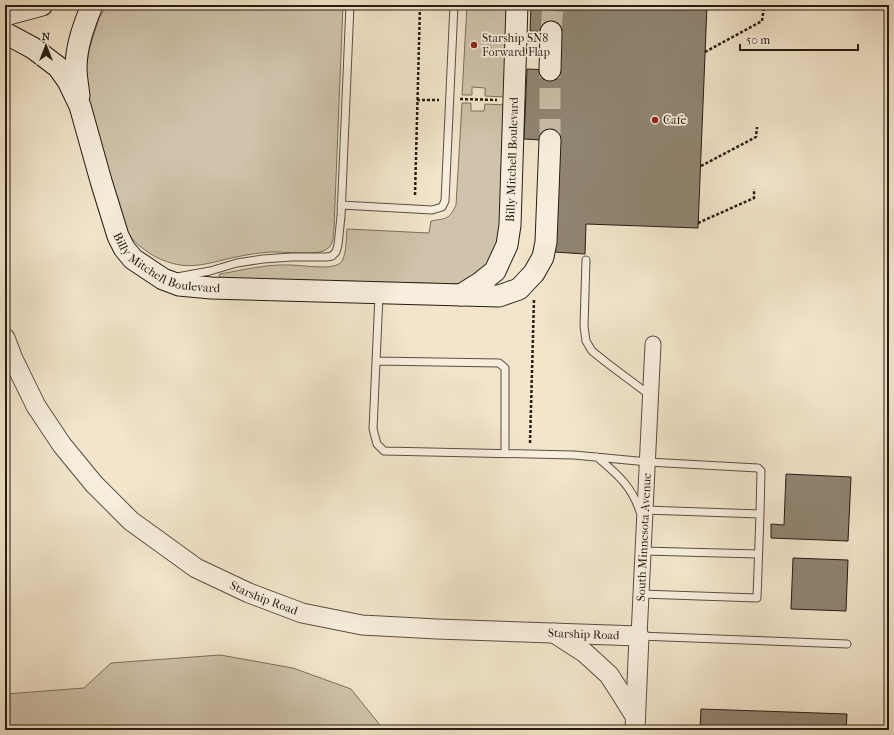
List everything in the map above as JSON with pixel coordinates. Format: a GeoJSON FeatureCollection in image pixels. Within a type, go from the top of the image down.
{"type":"FeatureCollection","features":[{"type":"Feature","properties":{"kind":"main road"},"geometry":{"type":"LineString","coordinates":[[5,15],[42,5]]}},
{"type":"Feature","properties":{"kind":"main road"},"geometry":{"type":"LineString","coordinates":[[80,106],[76,68],[79,43],[92,5]]}},
{"type":"Feature","properties":{"kind":"main road","name":"Billy Mitchell Boulevard"},"geometry":{"type":"LineString","coordinates":[[462,295],[495,271],[507,245],[510,225],[517,5]]}},
{"type":"Feature","properties":{"kind":"main road"},"geometry":{"type":"LineString","coordinates":[[550,70],[551,32]]}},
{"type":"Feature","properties":{"kind":"main road","name":"Billy Mitchell Boulevard"},"geometry":{"type":"LineString","coordinates":[[5,33],[33,48],[58,67],[68,81],[80,106],[118,236],[124,248],[133,259],[163,279],[179,285],[211,288],[499,296],[520,289],[534,273],[543,257],[546,242],[550,140]]}},
{"type":"Feature","properties":{"kind":"street","name":"Starship Road"},"geometry":{"type":"LineString","coordinates":[[5,338],[12,359],[36,406],[62,445],[94,484],[131,521],[196,568],[249,594],[302,613],[362,625],[639,636]]}},
{"type":"Feature","properties":{"kind":"street","name":"South Minnesota Avenue"},"geometry":{"type":"LineString","coordinates":[[635,723],[653,344]]}},
{"type":"Feature","properties":{"kind":"street"},"geometry":{"type":"LineString","coordinates":[[553,632],[585,653],[609,675],[620,692],[635,723]]}},
{"type":"Feature","properties":{"kind":"lane"},"geometry":{"type":"LineString","coordinates":[[163,279],[210,271],[237,263],[292,257],[326,257],[332,256],[336,252],[338,245],[341,205],[350,5]]}},
{"type":"Feature","properties":{"kind":"lane"},"geometry":{"type":"LineString","coordinates":[[341,205],[432,210],[442,207],[445,201],[454,5]]}},
{"type":"Feature","properties":{"kind":"lane"},"geometry":{"type":"LineString","coordinates":[[586,260],[584,326],[586,341],[592,351],[651,396]]}},
{"type":"Feature","properties":{"kind":"lane"},"geometry":{"type":"LineString","coordinates":[[379,292],[373,429],[377,444],[384,451],[574,455],[648,462],[758,468],[761,471],[757,598],[641,594]]}},
{"type":"Feature","properties":{"kind":"lane"},"geometry":{"type":"LineString","coordinates":[[376,361],[499,363],[505,368],[504,453]]}},
{"type":"Feature","properties":{"kind":"lane"},"geometry":{"type":"LineString","coordinates":[[597,457],[617,474],[628,487],[638,504],[645,525]]}},
{"type":"Feature","properties":{"kind":"lane"},"geometry":{"type":"LineString","coordinates":[[645,510],[760,514]]}},
{"type":"Feature","properties":{"kind":"lane"},"geometry":{"type":"LineString","coordinates":[[644,550],[758,554]]}},
{"type":"Feature","properties":{"kind":"lane"},"geometry":{"type":"LineString","coordinates":[[639,636],[846,644]]}},
{"type":"Feature","properties":{"kind":"path"},"geometry":{"type":"LineString","coordinates":[[415,195],[420,5]]}},
{"type":"Feature","properties":{"kind":"path"},"geometry":{"type":"LineString","coordinates":[[705,52],[762,21],[764,7]]}},
{"type":"Feature","properties":{"kind":"path"},"geometry":{"type":"LineString","coordinates":[[701,166],[756,137],[757,127]]}},
{"type":"Feature","properties":{"kind":"path"},"geometry":{"type":"LineString","coordinates":[[698,223],[754,198],[754,189]]}},
{"type":"Feature","properties":{"kind":"path"},"geometry":{"type":"LineString","coordinates":[[530,454],[534,300],[536,293]]}},
{"type":"Feature","properties":{"kind":"shaded area"},"geometry":{"type":"Polygon","coordinates":[[[107,5],[343,5],[334,228],[331,245],[327,249],[322,252],[311,253],[265,252],[205,264],[187,266],[167,262],[154,256],[148,253],[132,239],[127,233],[90,114],[85,74],[89,50],[99,18],[107,5]]]}},
{"type":"Feature","properties":{"kind":"shaded area"},"geometry":{"type":"Polygon","coordinates":[[[467,5],[508,5],[505,97],[485,96],[485,88],[472,87],[472,95],[462,95],[467,5]]]}},
{"type":"Feature","properties":{"kind":"shaded area"},"geometry":{"type":"Polygon","coordinates":[[[462,103],[471,103],[471,111],[484,111],[485,104],[505,105],[499,235],[493,256],[484,268],[459,284],[220,278],[220,274],[263,266],[335,266],[342,261],[343,258],[346,248],[347,229],[429,233],[431,221],[447,218],[456,205],[462,103]]]}},
{"type":"Feature","properties":{"kind":"shaded area"},"geometry":{"type":"Polygon","coordinates":[[[220,655],[293,668],[351,689],[384,730],[5,730],[5,694],[84,688],[111,663],[220,655]]]}},
{"type":"Feature","properties":{"kind":"building"},"geometry":{"type":"Polygon","coordinates":[[[531,5],[707,5],[698,228],[586,224],[585,254],[554,252],[558,141],[524,139],[527,69],[550,70],[551,32],[530,31],[531,5]]]}},
{"type":"Feature","properties":{"kind":"building"},"geometry":{"type":"Polygon","coordinates":[[[786,474],[851,477],[848,541],[771,538],[771,524],[784,525],[786,474]]]}},
{"type":"Feature","properties":{"kind":"building"},"geometry":{"type":"Polygon","coordinates":[[[793,558],[848,560],[846,611],[791,609],[793,558]]]}},
{"type":"Feature","properties":{"kind":"building"},"geometry":{"type":"Polygon","coordinates":[[[701,709],[847,714],[846,730],[700,730],[701,709]]]}},
{"type":"Feature","properties":{"kind":"tunnel"},"geometry":{"type":"LineString","coordinates":[[551,32],[553,5]]}},
{"type":"Feature","properties":{"kind":"tunnel"},"geometry":{"type":"LineString","coordinates":[[550,70],[550,140]]}},
{"type":"Feature","properties":{"kind":"place","name":"Starship SN8 Forward Flap"},"geometry":{"type":"Point","coordinates":[474,45]}},
{"type":"Feature","properties":{"kind":"place","name":"Cafe"},"geometry":{"type":"Point","coordinates":[655,120]}}]}
